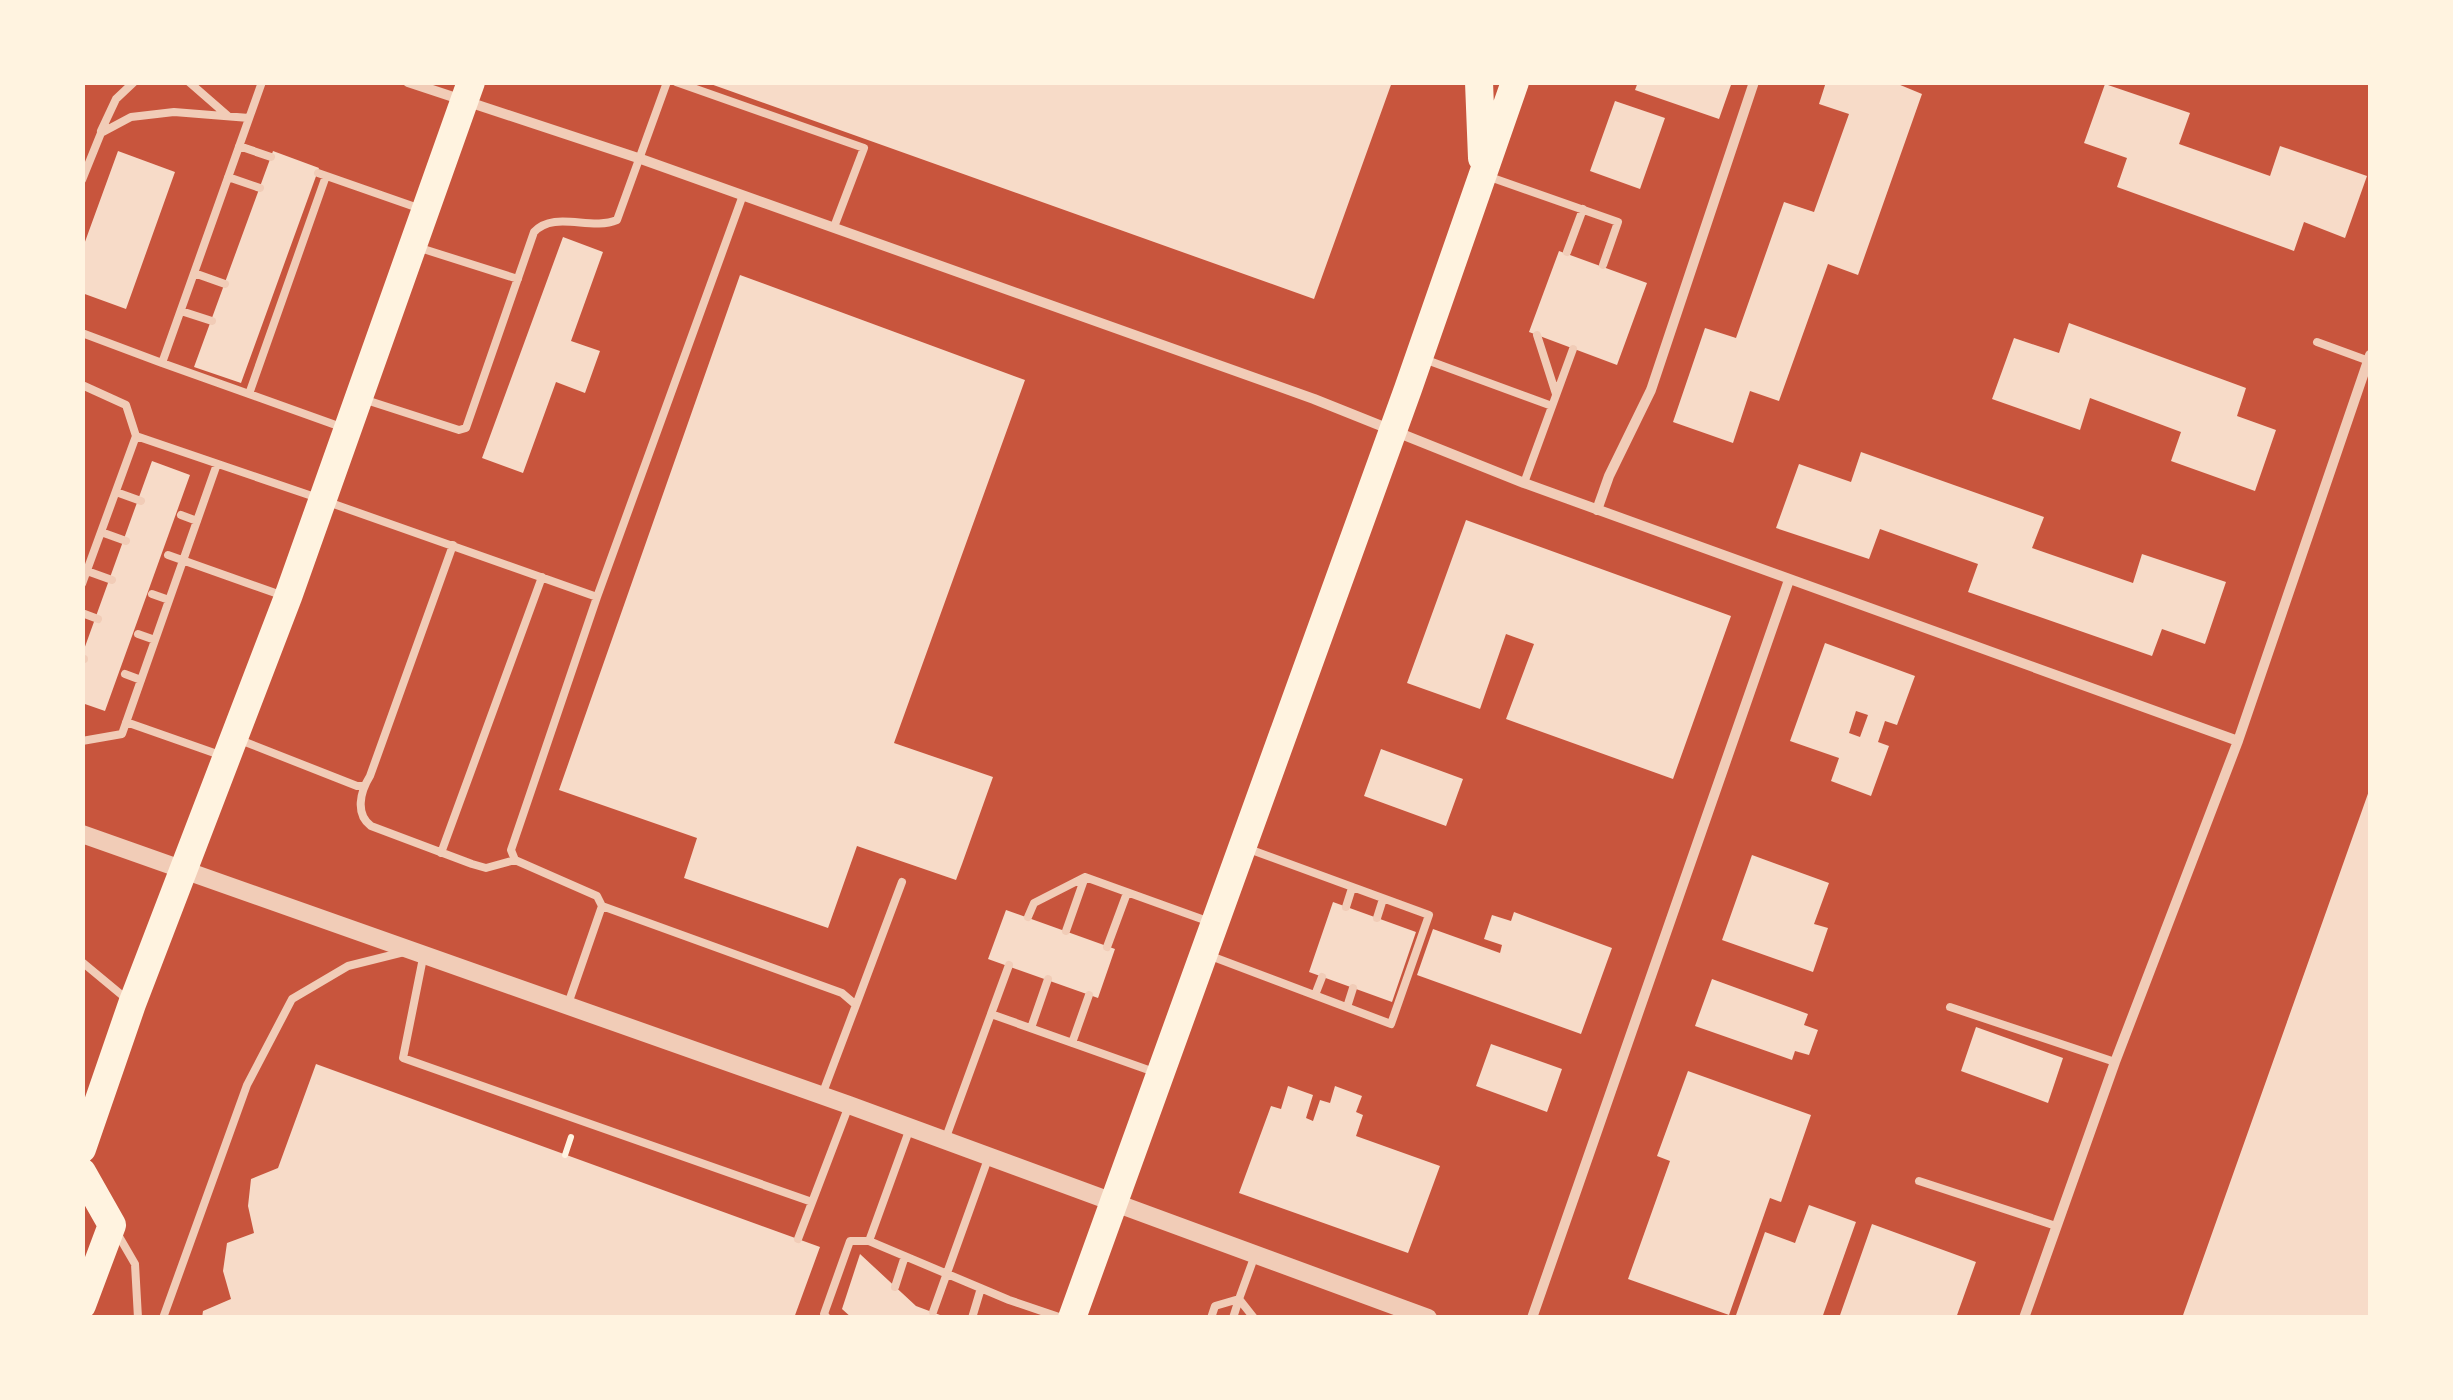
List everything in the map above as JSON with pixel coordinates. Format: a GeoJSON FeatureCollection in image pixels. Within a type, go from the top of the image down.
{"type":"FeatureCollection","features":[{"type":"Feature","properties":{"kind":"highway"},"geometry":{"type":"LineString","coordinates":[[1479,82],[1482,175]]}},
{"type":"Feature","properties":{"kind":"highway"},"geometry":{"type":"LineString","coordinates":[[1072,1318],[1516,82]]}},
{"type":"Feature","properties":{"kind":"highway"},"geometry":{"type":"LineString","coordinates":[[82,1149],[132,1004],[288,597],[467,92]]}},
{"type":"Feature","properties":{"kind":"highway"},"geometry":{"type":"LineString","coordinates":[[82,1172],[112,1224],[82,1305]]}},
{"type":"Feature","properties":{"kind":"street"},"geometry":{"type":"LineString","coordinates":[[408,82],[467,92],[641,159],[1314,399],[1524,484],[2238,741]]}},
{"type":"Feature","properties":{"kind":"street"},"geometry":{"type":"LineString","coordinates":[[1597,510],[1650,390],[1754,82]]}},
{"type":"Feature","properties":{"kind":"street"},"geometry":{"type":"LineString","coordinates":[[2024,1318],[2115,1062],[2238,741],[2370,358]]}},
{"type":"Feature","properties":{"kind":"street"},"geometry":{"type":"LineString","coordinates":[[1532,1318],[1789,580]]}},
{"type":"Feature","properties":{"kind":"street"},"geometry":{"type":"LineString","coordinates":[[82,834],[849,1105],[1428,1318]]}},
{"type":"Feature","properties":{"kind":"lane"},"geometry":{"type":"LineString","coordinates":[[82,180],[116,100],[134,82]]}},
{"type":"Feature","properties":{"kind":"lane"},"geometry":{"type":"LineString","coordinates":[[188,82],[228,116]]}},
{"type":"Feature","properties":{"kind":"lane"},"geometry":{"type":"LineString","coordinates":[[162,363],[262,82]]}},
{"type":"Feature","properties":{"kind":"lane"},"geometry":{"type":"LineString","coordinates":[[359,398],[460,430],[466,428],[534,232],[550,222],[605,225],[617,220],[668,82]]}},
{"type":"Feature","properties":{"kind":"lane"},"geometry":{"type":"LineString","coordinates":[[676,82],[864,148],[834,227]]}},
{"type":"Feature","properties":{"kind":"lane"},"geometry":{"type":"LineString","coordinates":[[100,133],[131,117],[174,112],[249,118]]}},
{"type":"Feature","properties":{"kind":"lane"},"geometry":{"type":"LineString","coordinates":[[240,146],[272,157]]}},
{"type":"Feature","properties":{"kind":"lane"},"geometry":{"type":"LineString","coordinates":[[249,394],[322,175],[425,211]]}},
{"type":"Feature","properties":{"kind":"lane"},"geometry":{"type":"LineString","coordinates":[[1482,175],[1618,222],[1603,265]]}},
{"type":"Feature","properties":{"kind":"lane"},"geometry":{"type":"LineString","coordinates":[[228,177],[260,188]]}},
{"type":"Feature","properties":{"kind":"lane"},"geometry":{"type":"LineString","coordinates":[[743,195],[510,850],[516,860],[597,896],[602,906],[842,993],[856,1006]]}},
{"type":"Feature","properties":{"kind":"lane"},"geometry":{"type":"LineString","coordinates":[[1567,252],[1583,209]]}},
{"type":"Feature","properties":{"kind":"lane"},"geometry":{"type":"LineString","coordinates":[[413,246],[518,280]]}},
{"type":"Feature","properties":{"kind":"lane"},"geometry":{"type":"LineString","coordinates":[[194,273],[226,284]]}},
{"type":"Feature","properties":{"kind":"lane"},"geometry":{"type":"LineString","coordinates":[[181,310],[212,321]]}},
{"type":"Feature","properties":{"kind":"lane"},"geometry":{"type":"LineString","coordinates":[[82,333],[348,429]]}},
{"type":"Feature","properties":{"kind":"lane"},"geometry":{"type":"LineString","coordinates":[[1537,335],[1556,394]]}},
{"type":"Feature","properties":{"kind":"lane"},"geometry":{"type":"LineString","coordinates":[[258,337],[268,340]]}},
{"type":"Feature","properties":{"kind":"lane"},"geometry":{"type":"LineString","coordinates":[[2317,342],[2370,358]]}},
{"type":"Feature","properties":{"kind":"lane"},"geometry":{"type":"LineString","coordinates":[[1524,484],[1573,348]]}},
{"type":"Feature","properties":{"kind":"lane"},"geometry":{"type":"LineString","coordinates":[[1419,357],[1552,406]]}},
{"type":"Feature","properties":{"kind":"lane"},"geometry":{"type":"LineString","coordinates":[[82,385],[126,405],[136,436],[82,584]]}},
{"type":"Feature","properties":{"kind":"lane"},"geometry":{"type":"LineString","coordinates":[[136,436],[597,597]]}},
{"type":"Feature","properties":{"kind":"lane"},"geometry":{"type":"LineString","coordinates":[[82,740],[122,734],[217,464]]}},
{"type":"Feature","properties":{"kind":"lane"},"geometry":{"type":"LineString","coordinates":[[116,492],[141,501]]}},
{"type":"Feature","properties":{"kind":"lane"},"geometry":{"type":"LineString","coordinates":[[182,515],[197,521]]}},
{"type":"Feature","properties":{"kind":"lane"},"geometry":{"type":"LineString","coordinates":[[101,532],[126,540]]}},
{"type":"Feature","properties":{"kind":"lane"},"geometry":{"type":"LineString","coordinates":[[454,546],[364,786],[360,809],[362,819],[371,826],[486,868],[516,860]]}},
{"type":"Feature","properties":{"kind":"lane"},"geometry":{"type":"LineString","coordinates":[[168,555],[288,597]]}},
{"type":"Feature","properties":{"kind":"lane"},"geometry":{"type":"LineString","coordinates":[[87,571],[112,580]]}},
{"type":"Feature","properties":{"kind":"lane"},"geometry":{"type":"LineString","coordinates":[[441,853],[542,577]]}},
{"type":"Feature","properties":{"kind":"lane"},"geometry":{"type":"LineString","coordinates":[[152,594],[169,600]]}},
{"type":"Feature","properties":{"kind":"lane"},"geometry":{"type":"LineString","coordinates":[[82,614],[98,619]]}},
{"type":"Feature","properties":{"kind":"lane"},"geometry":{"type":"LineString","coordinates":[[138,634],[155,640]]}},
{"type":"Feature","properties":{"kind":"lane"},"geometry":{"type":"LineString","coordinates":[[125,674],[141,680]]}},
{"type":"Feature","properties":{"kind":"lane"},"geometry":{"type":"LineString","coordinates":[[126,722],[364,786]]}},
{"type":"Feature","properties":{"kind":"lane"},"geometry":{"type":"LineString","coordinates":[[1204,953],[1391,1024],[1429,915],[1242,846]]}},
{"type":"Feature","properties":{"kind":"lane"},"geometry":{"type":"LineString","coordinates":[[1028,917],[1034,903],[1085,877],[1214,924]]}},
{"type":"Feature","properties":{"kind":"lane"},"geometry":{"type":"LineString","coordinates":[[1066,931],[1085,877]]}},
{"type":"Feature","properties":{"kind":"lane"},"geometry":{"type":"LineString","coordinates":[[822,1096],[902,882]]}},
{"type":"Feature","properties":{"kind":"lane"},"geometry":{"type":"LineString","coordinates":[[1346,907],[1352,888]]}},
{"type":"Feature","properties":{"kind":"lane"},"geometry":{"type":"LineString","coordinates":[[1107,947],[1127,892]]}},
{"type":"Feature","properties":{"kind":"lane"},"geometry":{"type":"LineString","coordinates":[[1377,918],[1384,899]]}},
{"type":"Feature","properties":{"kind":"lane"},"geometry":{"type":"LineString","coordinates":[[568,1004],[602,906]]}},
{"type":"Feature","properties":{"kind":"lane"},"geometry":{"type":"LineString","coordinates":[[163,1318],[247,1085],[292,999],[348,966],[419,952],[403,1058],[812,1202]]}},
{"type":"Feature","properties":{"kind":"lane"},"geometry":{"type":"LineString","coordinates":[[82,962],[132,1004]]}},
{"type":"Feature","properties":{"kind":"lane"},"geometry":{"type":"LineString","coordinates":[[945,1140],[1010,965]]}},
{"type":"Feature","properties":{"kind":"lane"},"geometry":{"type":"LineString","coordinates":[[1315,996],[1322,977]]}},
{"type":"Feature","properties":{"kind":"lane"},"geometry":{"type":"LineString","coordinates":[[1031,1028],[1048,979]]}},
{"type":"Feature","properties":{"kind":"lane"},"geometry":{"type":"LineString","coordinates":[[1347,1008],[1354,988]]}},
{"type":"Feature","properties":{"kind":"lane"},"geometry":{"type":"LineString","coordinates":[[1072,1043],[1090,995]]}},
{"type":"Feature","properties":{"kind":"lane"},"geometry":{"type":"LineString","coordinates":[[1950,1007],[2115,1062]]}},
{"type":"Feature","properties":{"kind":"lane"},"geometry":{"type":"LineString","coordinates":[[991,1014],[1161,1074]]}},
{"type":"Feature","properties":{"kind":"lane"},"geometry":{"type":"LineString","coordinates":[[798,1239],[849,1105]]}},
{"type":"Feature","properties":{"kind":"lane"},"geometry":{"type":"LineString","coordinates":[[869,1241],[910,1128]]}},
{"type":"Feature","properties":{"kind":"lane"},"geometry":{"type":"LineString","coordinates":[[933,1312],[989,1156]]}},
{"type":"Feature","properties":{"kind":"lane"},"geometry":{"type":"LineString","coordinates":[[1920,1181],[2056,1226]]}},
{"type":"Feature","properties":{"kind":"lane"},"geometry":{"type":"LineString","coordinates":[[112,1224],[134,1264],[138,1318]]}},
{"type":"Feature","properties":{"kind":"lane"},"geometry":{"type":"LineString","coordinates":[[827,1318],[824,1314],[850,1241],[869,1241],[1062,1318]]}},
{"type":"Feature","properties":{"kind":"lane"},"geometry":{"type":"LineString","coordinates":[[1233,1318],[1256,1254]]}},
{"type":"Feature","properties":{"kind":"lane"},"geometry":{"type":"LineString","coordinates":[[896,1287],[905,1256]]}},
{"type":"Feature","properties":{"kind":"lane"},"geometry":{"type":"LineString","coordinates":[[972,1318],[982,1288]]}},
{"type":"Feature","properties":{"kind":"lane"},"geometry":{"type":"LineString","coordinates":[[1210,1318],[1215,1306],[1239,1299]]}},
{"type":"Feature","properties":{"kind":"lane"},"geometry":{"type":"LineString","coordinates":[[1239,1299],[1254,1318]]}},
{"type":"Feature","properties":{"kind":"building"},"geometry":{"type":"Polygon","coordinates":[[[705,82],[1392,82],[1314,299],[705,82]]]}},
{"type":"Feature","properties":{"kind":"building"},"geometry":{"type":"Polygon","coordinates":[[[1638,82],[1732,82],[1719,119],[1635,90],[1638,82]]]}},
{"type":"Feature","properties":{"kind":"building"},"geometry":{"type":"Polygon","coordinates":[[[1826,82],[1893,82],[1922,94],[1858,275],[1828,264],[1779,401],[1750,391],[1733,443],[1673,422],[1705,328],[1736,338],[1784,202],[1814,212],[1849,114],[1819,104],[1826,82]]]}},
{"type":"Feature","properties":{"kind":"building"},"geometry":{"type":"Polygon","coordinates":[[[2105,84],[2190,113],[2179,144],[2270,176],[2280,146],[2367,176],[2345,238],[2304,222],[2294,251],[2117,187],[2127,158],[2084,143],[2105,84]]]}},
{"type":"Feature","properties":{"kind":"building"},"geometry":{"type":"Polygon","coordinates":[[[1615,101],[1665,118],[1640,189],[1590,171],[1615,101]]]}},
{"type":"Feature","properties":{"kind":"building"},"geometry":{"type":"Polygon","coordinates":[[[118,151],[175,172],[126,309],[82,293],[82,250],[118,151]]]}},
{"type":"Feature","properties":{"kind":"building"},"geometry":{"type":"Polygon","coordinates":[[[273,151],[319,168],[241,383],[194,367],[273,151]]]}},
{"type":"Feature","properties":{"kind":"building"},"geometry":{"type":"Polygon","coordinates":[[[563,237],[603,252],[571,341],[600,351],[585,393],[556,382],[523,473],[482,458],[563,237]]]}},
{"type":"Feature","properties":{"kind":"building"},"geometry":{"type":"Polygon","coordinates":[[[1559,251],[1647,283],[1617,365],[1529,332],[1559,251]]]}},
{"type":"Feature","properties":{"kind":"building"},"geometry":{"type":"Polygon","coordinates":[[[740,275],[1025,380],[894,743],[993,777],[962,864],[956,880],[857,846],[828,928],[684,878],[697,838],[559,790],[740,275]]]}},
{"type":"Feature","properties":{"kind":"building"},"geometry":{"type":"Polygon","coordinates":[[[2069,323],[2246,388],[2237,416],[2276,430],[2255,491],[2171,461],[2181,432],[2090,398],[2080,430],[1992,399],[2014,338],[2059,353],[2069,323]]]}},
{"type":"Feature","properties":{"kind":"building"},"geometry":{"type":"Polygon","coordinates":[[[1861,452],[2044,517],[2032,548],[2133,583],[2142,554],[2226,582],[2205,644],[2162,629],[2152,656],[1968,592],[1978,564],[1880,529],[1869,559],[1776,528],[1799,464],[1851,482],[1861,452]]]}},
{"type":"Feature","properties":{"kind":"building"},"geometry":{"type":"Polygon","coordinates":[[[152,461],[190,475],[105,711],[82,703],[82,655],[152,461]]]}},
{"type":"Feature","properties":{"kind":"building"},"geometry":{"type":"Polygon","coordinates":[[[1466,520],[1731,616],[1673,779],[1506,719],[1534,644],[1506,634],[1480,709],[1407,683],[1466,520]]]}},
{"type":"Feature","properties":{"kind":"building"},"geometry":{"type":"Polygon","coordinates":[[[1825,643],[1915,676],[1897,725],[1885,721],[1878,742],[1889,746],[1871,796],[1831,781],[1839,758],[1790,741],[1825,643]],[[1856,711],[1849,733],[1860,737],[1868,715],[1856,711]]]}},
{"type":"Feature","properties":{"kind":"building"},"geometry":{"type":"Polygon","coordinates":[[[1381,749],[1463,779],[1446,826],[1364,796],[1381,749]]]}},
{"type":"Feature","properties":{"kind":"building"},"geometry":{"type":"Polygon","coordinates":[[[2370,788],[2370,1318],[2182,1318],[2370,788]]]}},
{"type":"Feature","properties":{"kind":"building"},"geometry":{"type":"Polygon","coordinates":[[[1752,855],[1829,883],[1814,924],[1828,928],[1813,972],[1722,940],[1752,855]]]}},
{"type":"Feature","properties":{"kind":"building"},"geometry":{"type":"Polygon","coordinates":[[[1333,902],[1416,932],[1392,1002],[1309,972],[1333,902]]]}},
{"type":"Feature","properties":{"kind":"building"},"geometry":{"type":"Polygon","coordinates":[[[1006,910],[1115,949],[1098,998],[988,959],[1006,910]]]}},
{"type":"Feature","properties":{"kind":"building"},"geometry":{"type":"Polygon","coordinates":[[[1514,912],[1612,948],[1581,1034],[1417,975],[1433,929],[1500,953],[1502,945],[1484,939],[1492,915],[1511,921],[1514,912]]]}},
{"type":"Feature","properties":{"kind":"building"},"geometry":{"type":"Polygon","coordinates":[[[1712,979],[1808,1014],[1804,1025],[1818,1030],[1809,1055],[1795,1051],[1792,1060],[1695,1026],[1712,979]]]}},
{"type":"Feature","properties":{"kind":"building"},"geometry":{"type":"Polygon","coordinates":[[[1976,1027],[2063,1058],[2048,1103],[1961,1071],[1976,1027]]]}},
{"type":"Feature","properties":{"kind":"building"},"geometry":{"type":"Polygon","coordinates":[[[1491,1044],[1562,1069],[1547,1112],[1476,1086],[1491,1044]]]}},
{"type":"Feature","properties":{"kind":"building"},"geometry":{"type":"Polygon","coordinates":[[[316,1064],[820,1247],[794,1318],[202,1318],[203,1311],[231,1299],[223,1271],[227,1243],[254,1233],[248,1206],[251,1179],[278,1168],[316,1064]]]}},
{"type":"Feature","properties":{"kind":"building"},"geometry":{"type":"Polygon","coordinates":[[[1688,1071],[1811,1115],[1781,1202],[1770,1198],[1729,1315],[1628,1279],[1670,1161],[1657,1156],[1688,1071]]]}},
{"type":"Feature","properties":{"kind":"building"},"geometry":{"type":"Polygon","coordinates":[[[1288,1086],[1313,1095],[1306,1118],[1313,1121],[1320,1100],[1330,1103],[1335,1086],[1362,1096],[1356,1112],[1363,1115],[1356,1136],[1440,1166],[1408,1253],[1239,1193],[1271,1106],[1281,1109],[1288,1086]]]}},
{"type":"Feature","properties":{"kind":"building"},"geometry":{"type":"Polygon","coordinates":[[[1809,1205],[1856,1222],[1822,1318],[1735,1318],[1765,1232],[1795,1243],[1809,1205]]]}},
{"type":"Feature","properties":{"kind":"building"},"geometry":{"type":"Polygon","coordinates":[[[1872,1224],[1976,1262],[1956,1318],[1839,1318],[1872,1224]]]}},
{"type":"Feature","properties":{"kind":"building"},"geometry":{"type":"Polygon","coordinates":[[[860,1254],[916,1306],[948,1318],[852,1318],[842,1309],[860,1254]]]}}]}
